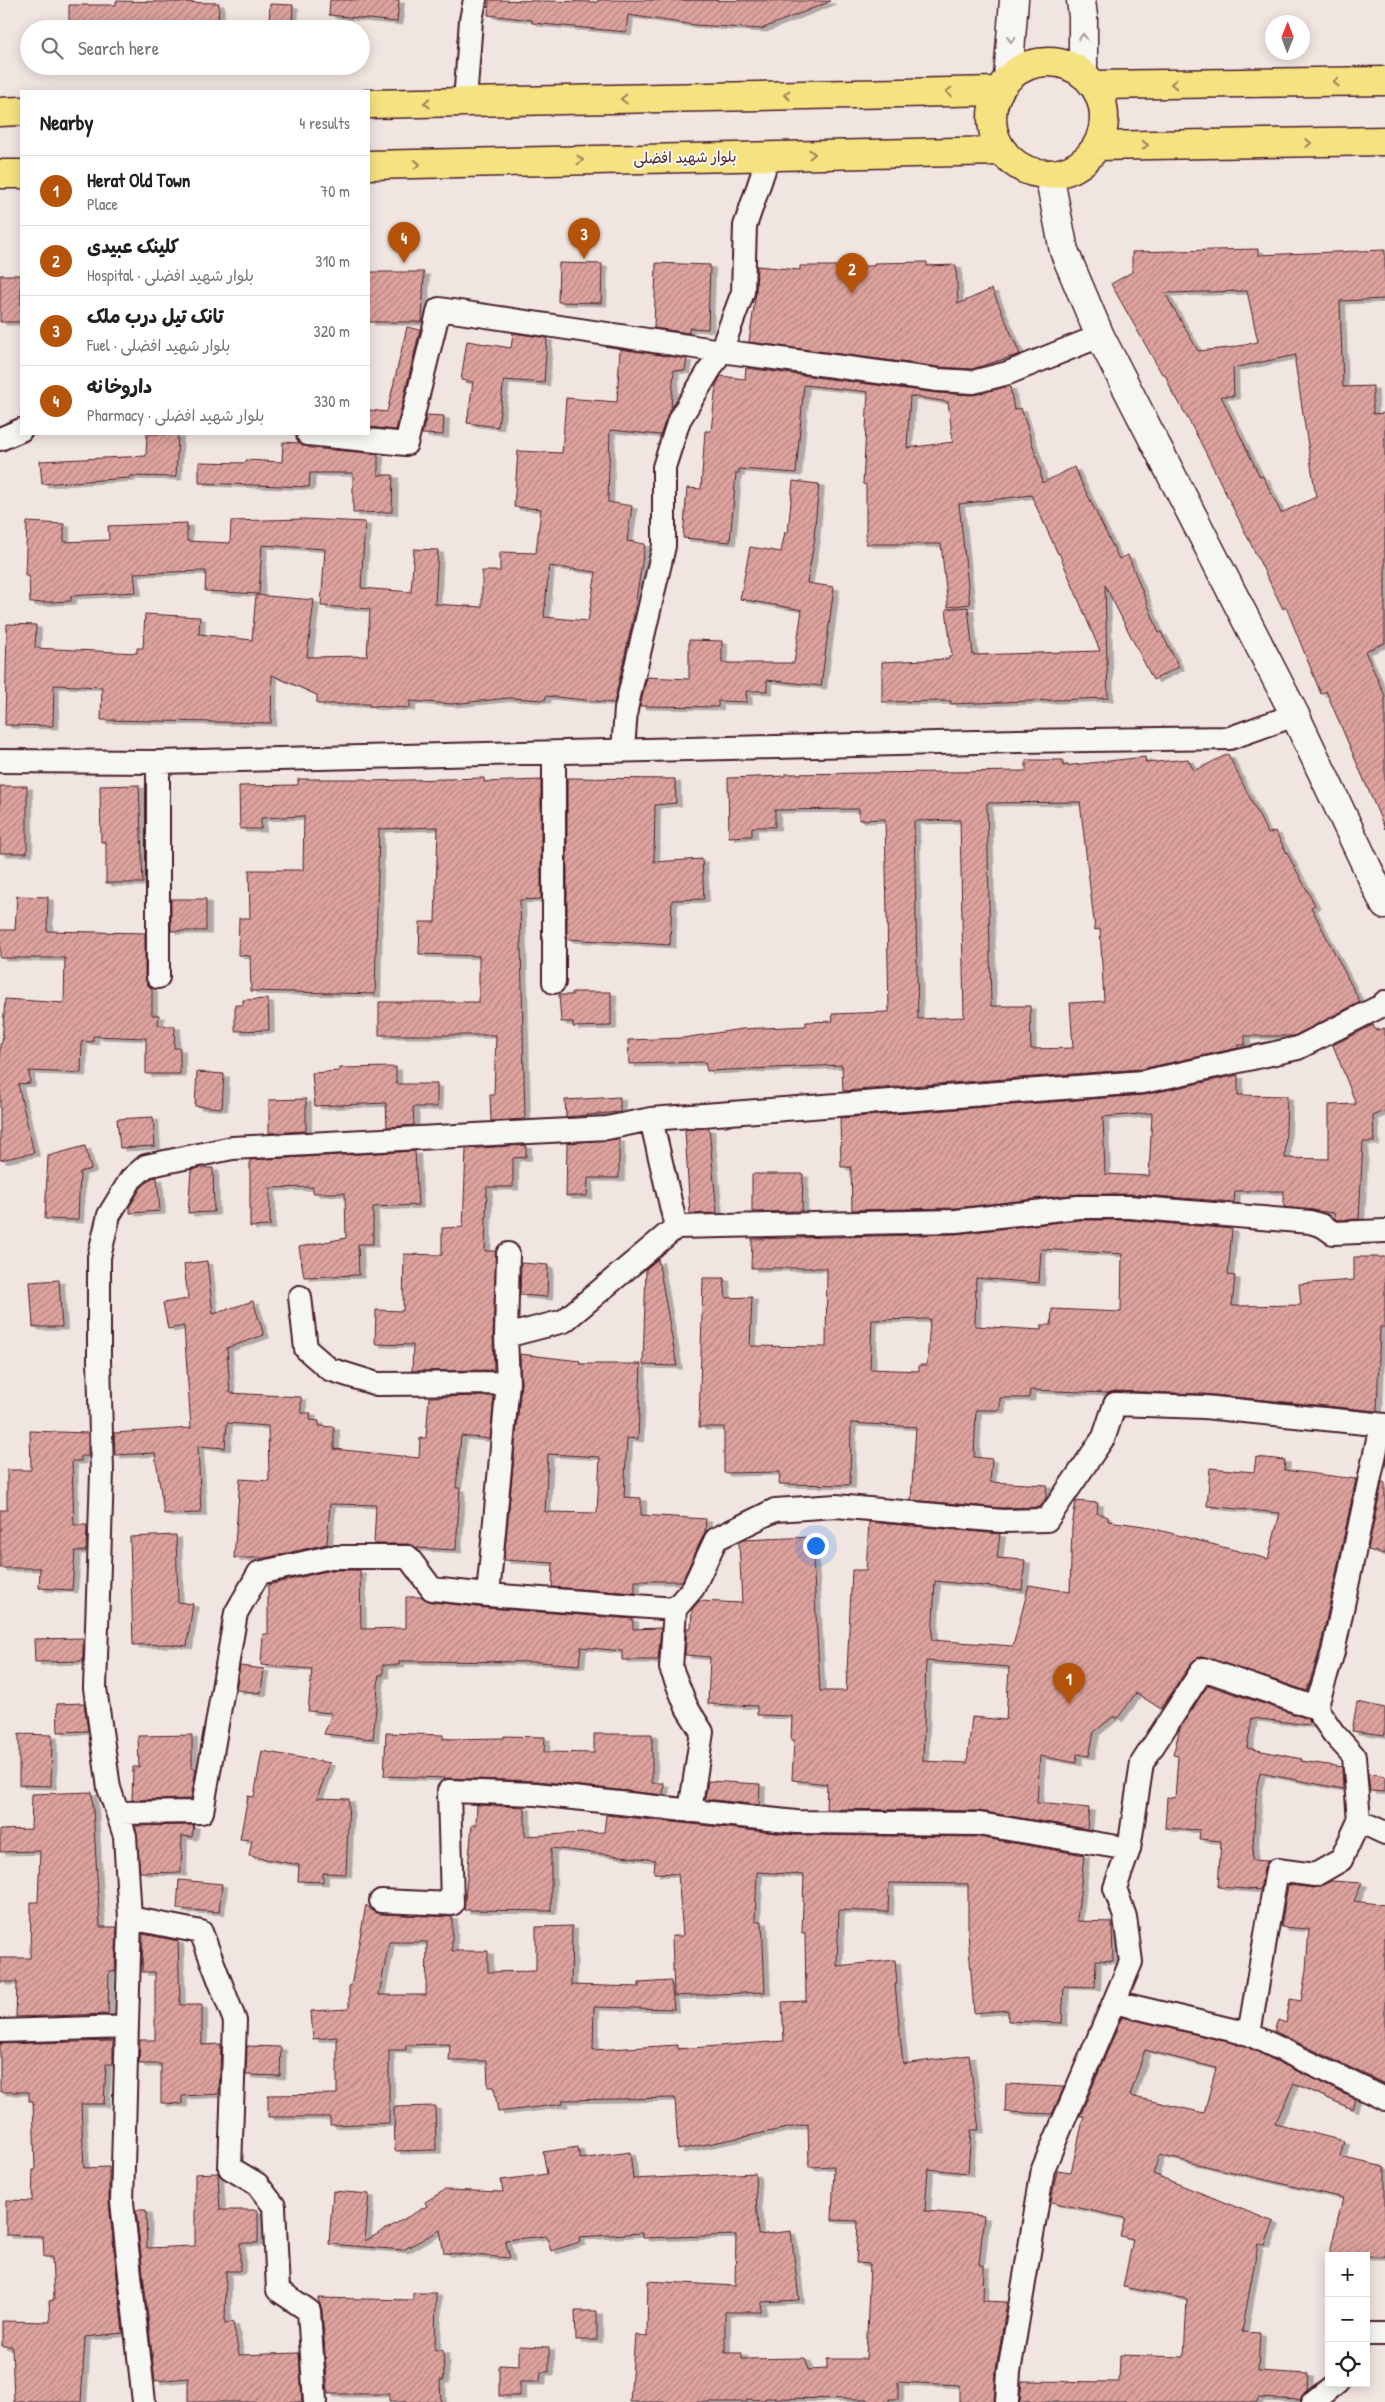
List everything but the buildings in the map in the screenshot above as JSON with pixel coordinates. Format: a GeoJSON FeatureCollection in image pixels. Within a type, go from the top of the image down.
{"type":"FeatureCollection","features":[{"type":"Feature","properties":{"kind":"main road"},"geometry":{"type":"LineString","coordinates":[[1053,61],[1069,65],[1089,79],[1102,100],[1104,115],[1103,131],[1096,146],[1084,161],[1068,170],[1049,174],[1023,168],[1015,164],[1002,151],[995,137],[992,122],[992,106],[1003,84],[1021,68],[1037,62],[1053,61]]}},
{"type":"Feature","properties":{"kind":"main road"},"geometry":{"type":"LineString","coordinates":[[1089,79],[1385,82]]}},
{"type":"Feature","properties":{"kind":"main road"},"geometry":{"type":"LineString","coordinates":[[370,104],[1003,84]]}},
{"type":"Feature","properties":{"kind":"main road"},"geometry":{"type":"LineString","coordinates":[[0,112],[20,111]]}},
{"type":"Feature","properties":{"kind":"main road"},"geometry":{"type":"LineString","coordinates":[[1096,146],[1385,142]]}},
{"type":"Feature","properties":{"kind":"main road","name":"بلوار شهید افضلی"},"geometry":{"type":"LineString","coordinates":[[370,165],[1002,151]]}},
{"type":"Feature","properties":{"kind":"main road"},"geometry":{"type":"LineString","coordinates":[[0,174],[20,174]]}},
{"type":"Feature","properties":{"kind":"street"},"geometry":{"type":"LineString","coordinates":[[466,102],[471,20],[475,0]]}},
{"type":"Feature","properties":{"kind":"street"},"geometry":{"type":"LineString","coordinates":[[1003,84],[1014,0]]}},
{"type":"Feature","properties":{"kind":"street"},"geometry":{"type":"LineString","coordinates":[[1081,0],[1089,79]]}},
{"type":"Feature","properties":{"kind":"street"},"geometry":{"type":"LineString","coordinates":[[623,750],[626,709],[664,546],[664,467],[679,420],[721,351],[743,292],[745,226],[769,155]]}},
{"type":"Feature","properties":{"kind":"street"},"geometry":{"type":"LineString","coordinates":[[1049,174],[1064,251],[1100,336],[1295,715],[1385,905]]}},
{"type":"Feature","properties":{"kind":"street"},"geometry":{"type":"LineString","coordinates":[[318,435],[406,444],[439,309],[721,351],[938,380],[973,382],[1008,373],[1100,336]]}},
{"type":"Feature","properties":{"kind":"street"},"geometry":{"type":"LineString","coordinates":[[0,439],[20,430]]}},
{"type":"Feature","properties":{"kind":"street"},"geometry":{"type":"LineString","coordinates":[[0,761],[158,762],[623,750],[1230,738],[1295,715]]}},
{"type":"Feature","properties":{"kind":"street"},"geometry":{"type":"LineString","coordinates":[[554,753],[554,982]]}},
{"type":"Feature","properties":{"kind":"street"},"geometry":{"type":"LineString","coordinates":[[158,762],[158,977]]}},
{"type":"Feature","properties":{"kind":"street"},"geometry":{"type":"LineString","coordinates":[[144,2402],[122,2202],[130,1918],[125,1836],[119,1813],[109,1788],[94,1688],[102,1472],[99,1257],[109,1216],[131,1179],[146,1166],[232,1148],[607,1128],[651,1119],[1143,1082],[1298,1048],[1381,1006],[1385,1002]]}},
{"type":"Feature","properties":{"kind":"street"},"geometry":{"type":"LineString","coordinates":[[651,1119],[676,1227]]}},
{"type":"Feature","properties":{"kind":"street"},"geometry":{"type":"LineString","coordinates":[[506,1336],[564,1321],[676,1227],[956,1221],[1078,1207],[1129,1207],[1310,1222],[1323,1226],[1333,1233],[1385,1231]]}},
{"type":"Feature","properties":{"kind":"street"},"geometry":{"type":"LineString","coordinates":[[488,1595],[508,1383],[506,1336],[508,1254]]}},
{"type":"Feature","properties":{"kind":"street"},"geometry":{"type":"LineString","coordinates":[[300,1297],[306,1349],[328,1369],[376,1384],[508,1383]]}},
{"type":"Feature","properties":{"kind":"street"},"geometry":{"type":"LineString","coordinates":[[690,1811],[702,1732],[687,1708],[671,1668],[675,1608],[693,1588],[716,1539],[776,1510],[836,1506],[1002,1521],[1048,1520],[1104,1437],[1115,1404],[1204,1407],[1383,1425],[1333,1652],[1316,1708]]}},
{"type":"Feature","properties":{"kind":"street"},"geometry":{"type":"LineString","coordinates":[[119,1813],[202,1812],[236,1612],[259,1573],[330,1557],[408,1557],[432,1589],[488,1595],[675,1608]]}},
{"type":"Feature","properties":{"kind":"street"},"geometry":{"type":"LineString","coordinates":[[1006,2402],[1009,2372],[1043,2169],[1131,1962],[1125,1918],[1116,1888],[1129,1849],[1142,1763],[1203,1669],[1316,1708],[1354,1756],[1359,1822],[1341,1860],[1315,1875],[1277,1870],[1249,2034]]}},
{"type":"Feature","properties":{"kind":"street"},"geometry":{"type":"LineString","coordinates":[[381,1901],[452,1904],[449,1791],[536,1794],[796,1822],[979,1824],[1129,1849]]}},
{"type":"Feature","properties":{"kind":"street"},"geometry":{"type":"LineString","coordinates":[[1359,1822],[1385,1833]]}},
{"type":"Feature","properties":{"kind":"street"},"geometry":{"type":"LineString","coordinates":[[130,1918],[201,1932],[234,2021],[230,2168],[257,2184],[274,2206],[278,2290],[309,2311],[315,2402]]}},
{"type":"Feature","properties":{"kind":"street"},"geometry":{"type":"LineString","coordinates":[[1114,2002],[1249,2034],[1385,2099]]}},
{"type":"Feature","properties":{"kind":"street"},"geometry":{"type":"LineString","coordinates":[[0,2031],[126,2027]]}},
{"type":"Feature","properties":{"kind":"street"},"geometry":{"type":"LineString","coordinates":[[1370,2334],[1385,2334]]}},
{"type":"Feature","properties":{"kind":"street"},"geometry":{"type":"LineString","coordinates":[[1313,2402],[1332,2387]]}},
{"type":"Feature","properties":{"kind":"place","name":"تانک تیل درب ملک"},"geometry":{"type":"Point","coordinates":[584,259]}},
{"type":"Feature","properties":{"kind":"place","name":"داروخانه"},"geometry":{"type":"Point","coordinates":[404,263]}},
{"type":"Feature","properties":{"kind":"place","name":"کلینک عبیدی"},"geometry":{"type":"Point","coordinates":[852,294]}},
{"type":"Feature","properties":{"kind":"place","name":"Herat Old Town"},"geometry":{"type":"Point","coordinates":[1069,1704]}}]}
